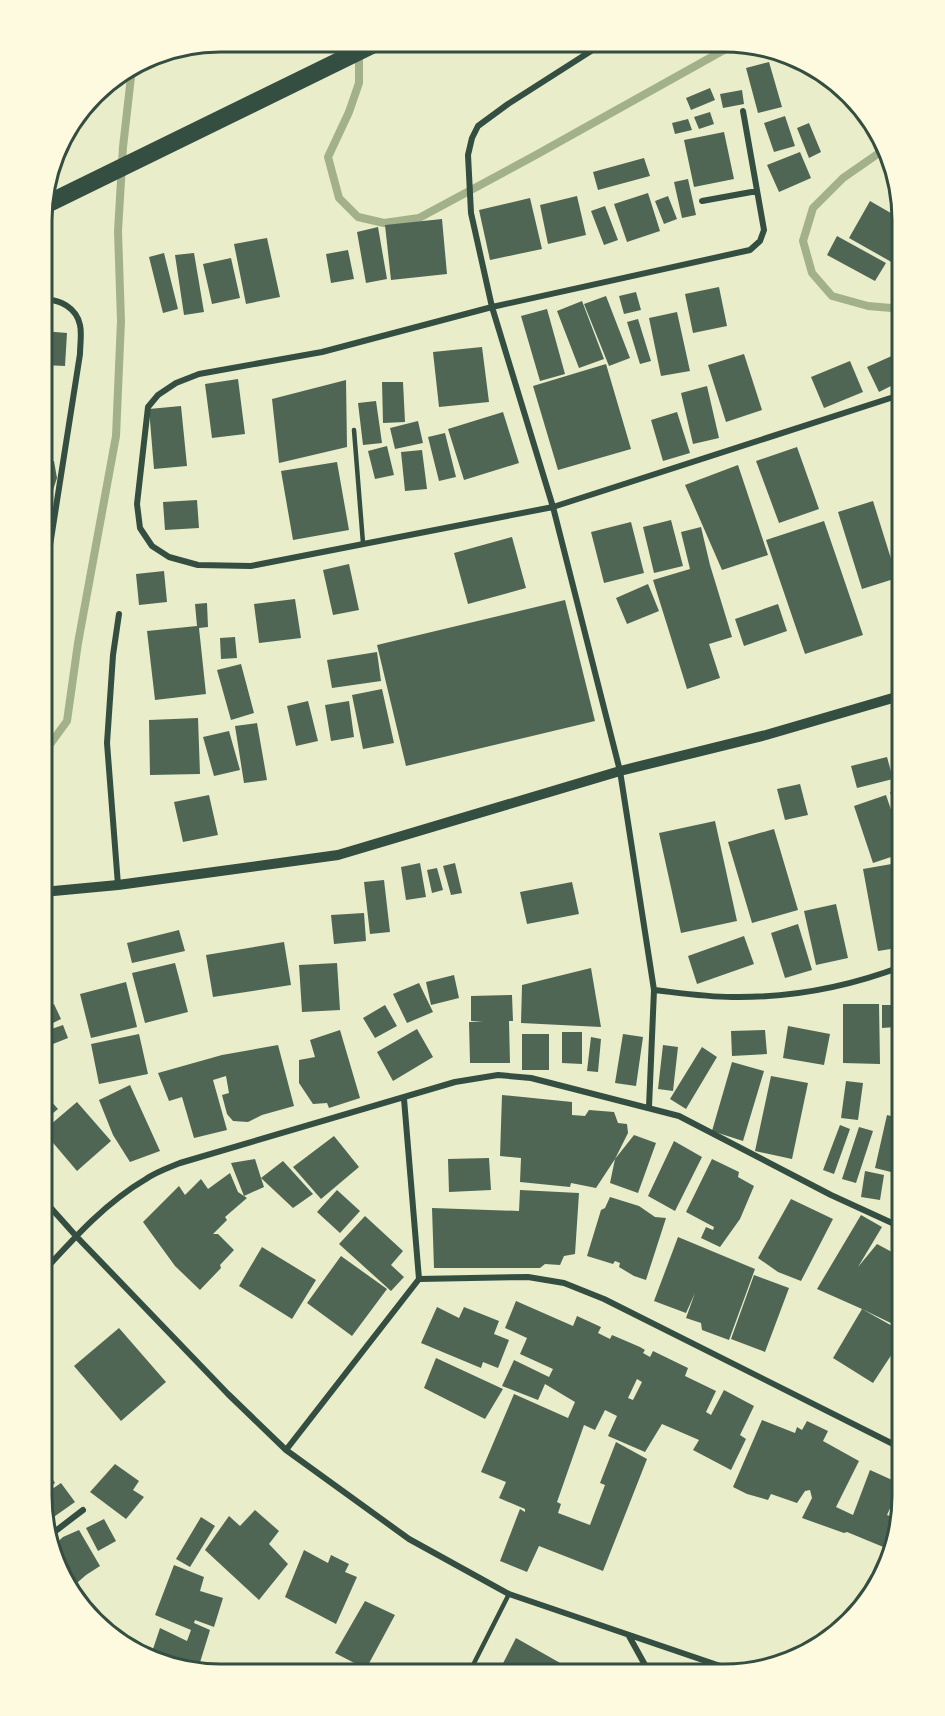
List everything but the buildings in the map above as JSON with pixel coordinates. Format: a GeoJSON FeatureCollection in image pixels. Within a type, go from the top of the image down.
{"type":"FeatureCollection","features":[{"type":"Feature","properties":{"kind":"highway"},"geometry":{"type":"LineString","coordinates":[[54,201],[358,52]]}},
{"type":"Feature","properties":{"kind":"street"},"geometry":{"type":"LineString","coordinates":[[589,52],[516,98],[478,126],[468,155],[471,213],[492,306],[553,507],[620,771],[654,990],[649,1107]]}},
{"type":"Feature","properties":{"kind":"street"},"geometry":{"type":"LineString","coordinates":[[743,111],[764,230],[760,241],[750,250],[492,306],[322,352],[199,374],[176,383],[158,395],[148,407],[138,504],[140,528],[152,546],[169,557],[198,565],[251,566],[553,507],[892,398]]}},
{"type":"Feature","properties":{"kind":"street"},"geometry":{"type":"LineString","coordinates":[[702,201],[757,191]]}},
{"type":"Feature","properties":{"kind":"street"},"geometry":{"type":"LineString","coordinates":[[52,301],[62,302],[72,309],[80,324],[80,354],[52,533]]}},
{"type":"Feature","properties":{"kind":"street"},"geometry":{"type":"LineString","coordinates":[[118,885],[107,743],[113,655],[119,614]]}},
{"type":"Feature","properties":{"kind":"street"},"geometry":{"type":"LineString","coordinates":[[52,891],[118,885],[338,855],[620,771],[766,735],[892,697]]}},
{"type":"Feature","properties":{"kind":"street"},"geometry":{"type":"LineString","coordinates":[[654,990],[731,998],[797,995],[870,979],[892,970]]}},
{"type":"Feature","properties":{"kind":"street"},"geometry":{"type":"LineString","coordinates":[[52,1262],[99,1213],[124,1192],[148,1177],[180,1162],[455,1082],[498,1075],[531,1078],[679,1116],[892,1223]]}},
{"type":"Feature","properties":{"kind":"street"},"geometry":{"type":"LineString","coordinates":[[286,1450],[419,1279],[404,1098]]}},
{"type":"Feature","properties":{"kind":"street"},"geometry":{"type":"LineString","coordinates":[[52,1209],[220,1386],[286,1450],[409,1539],[509,1594],[714,1664]]}},
{"type":"Feature","properties":{"kind":"street"},"geometry":{"type":"LineString","coordinates":[[419,1279],[528,1277],[564,1283],[604,1299],[892,1443]]}},
{"type":"Feature","properties":{"kind":"street"},"geometry":{"type":"LineString","coordinates":[[57,1530],[83,1510]]}},
{"type":"Feature","properties":{"kind":"street"},"geometry":{"type":"LineString","coordinates":[[629,1636],[644,1664]]}},
{"type":"Feature","properties":{"kind":"lane"},"geometry":{"type":"LineString","coordinates":[[354,430],[363,543]]}},
{"type":"Feature","properties":{"kind":"lane"},"geometry":{"type":"LineString","coordinates":[[473,1664],[509,1594]]}},
{"type":"Feature","properties":{"kind":"waterway"},"geometry":{"type":"LineString","coordinates":[[359,52],[359,83],[349,112],[328,157],[339,198],[358,217],[384,223],[419,218],[720,52]]}},
{"type":"Feature","properties":{"kind":"waterway"},"geometry":{"type":"LineString","coordinates":[[52,742],[67,721],[78,643],[116,436],[121,321],[118,231],[123,147],[131,78]]}},
{"type":"Feature","properties":{"kind":"waterway"},"geometry":{"type":"LineString","coordinates":[[878,153],[843,178],[813,208],[803,241],[812,273],[832,296],[868,306],[892,308]]}}]}
